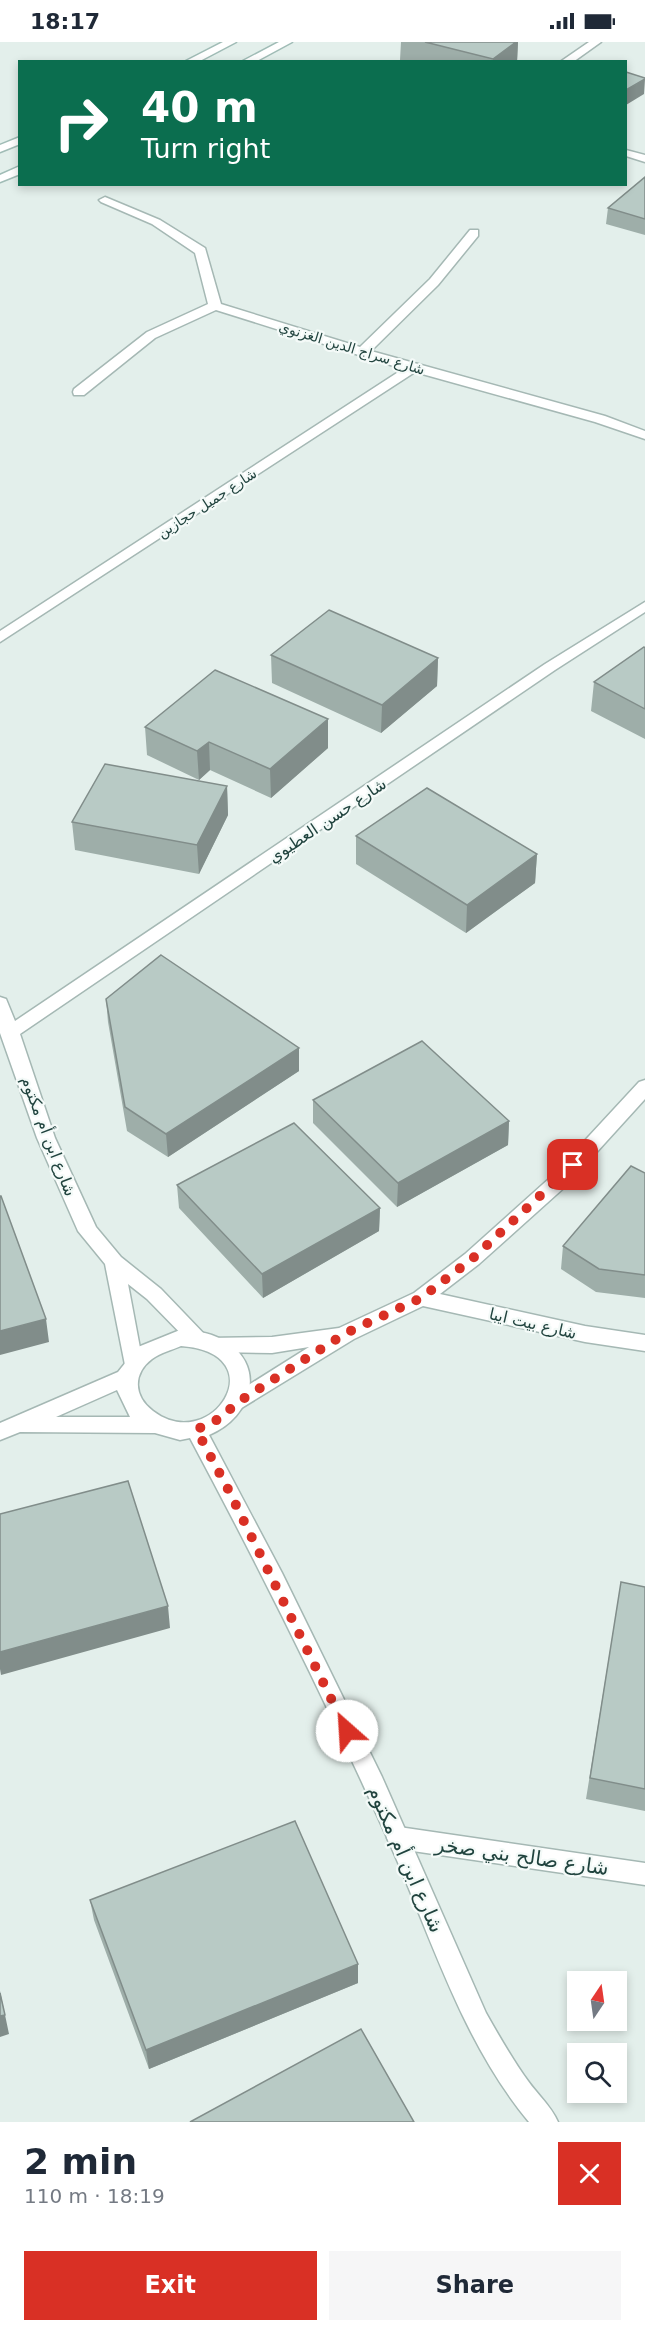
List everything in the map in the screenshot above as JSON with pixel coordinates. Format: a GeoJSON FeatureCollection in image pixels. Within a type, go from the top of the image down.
{"type":"FeatureCollection","features":[{"type":"Feature","properties":{"kind":"street"},"geometry":{"type":"LineString","coordinates":[[193,60],[231,42]]}},
{"type":"Feature","properties":{"kind":"street"},"geometry":{"type":"LineString","coordinates":[[250,60],[287,42]]}},
{"type":"Feature","properties":{"kind":"street"},"geometry":{"type":"LineString","coordinates":[[568,60],[596,42]]}},
{"type":"Feature","properties":{"kind":"street"},"geometry":{"type":"LineString","coordinates":[[0,149],[18,141]]}},
{"type":"Feature","properties":{"kind":"street"},"geometry":{"type":"LineString","coordinates":[[627,153],[645,159]]}},
{"type":"Feature","properties":{"kind":"street"},"geometry":{"type":"LineString","coordinates":[[0,179],[18,170]]}},
{"type":"Feature","properties":{"kind":"street"},"geometry":{"type":"LineString","coordinates":[[79,392],[151,335],[215,306],[201,251],[156,222],[105,200]]}},
{"type":"Feature","properties":{"kind":"street"},"geometry":{"type":"LineString","coordinates":[[363,352],[434,282],[474,233]]}},
{"type":"Feature","properties":{"kind":"street","name":"شارع سراج الدين الغزنوي"},"geometry":{"type":"LineString","coordinates":[[215,306],[413,368],[600,419],[645,435]]}},
{"type":"Feature","properties":{"kind":"street","name":"شارع جميل حجازين"},"geometry":{"type":"LineString","coordinates":[[0,638],[413,368]]}},
{"type":"Feature","properties":{"kind":"street","name":"شارع حسن العطيوي"},"geometry":{"type":"LineString","coordinates":[[9,1034],[550,667],[645,606]]}},
{"type":"Feature","properties":{"kind":"street","name":"شارع ابن أم مكتوم"},"geometry":{"type":"LineString","coordinates":[[0,1003],[46,1138],[88,1231],[114,1262],[154,1294],[206,1342]]}},
{"type":"Feature","properties":{"kind":"street"},"geometry":{"type":"LineString","coordinates":[[130,1370],[126,1391],[131,1405],[154,1425],[167,1429],[196,1429],[212,1424],[235,1404],[346,1333],[421,1298],[472,1259],[559,1181],[645,1088]]}},
{"type":"Feature","properties":{"kind":"street","name":"شارع ابن أم مكتوم"},"geometry":{"type":"LineString","coordinates":[[114,1262],[130,1370]]}},
{"type":"Feature","properties":{"kind":"street","name":"شارع بيت ايبا"},"geometry":{"type":"LineString","coordinates":[[421,1298],[585,1334],[645,1343]]}},
{"type":"Feature","properties":{"kind":"street"},"geometry":{"type":"LineString","coordinates":[[9,1428],[130,1370],[145,1351],[161,1343],[180,1338],[206,1342],[272,1345],[346,1333]]}},
{"type":"Feature","properties":{"kind":"street"},"geometry":{"type":"LineString","coordinates":[[206,1342],[227,1353],[238,1370],[240,1390],[235,1404]]}},
{"type":"Feature","properties":{"kind":"street"},"geometry":{"type":"LineString","coordinates":[[9,1428],[154,1425]]}},
{"type":"Feature","properties":{"kind":"street","name":"شارع ابن أم مكتوم"},"geometry":{"type":"LineString","coordinates":[[196,1429],[240,1512],[399,1838],[483,2037],[524,2100],[545,2122]]}},
{"type":"Feature","properties":{"kind":"street","name":"شارع صالح بني صخر"},"geometry":{"type":"LineString","coordinates":[[399,1838],[645,1874]]}},
{"type":"Feature","properties":{"kind":"building"},"geometry":{"type":"Polygon","coordinates":[[[425,42],[516,42],[493,59],[425,42]]]}},
{"type":"Feature","properties":{"kind":"building"},"geometry":{"type":"Polygon","coordinates":[[[627,72],[645,79],[627,89],[627,72]]]}},
{"type":"Feature","properties":{"kind":"building"},"geometry":{"type":"Polygon","coordinates":[[[645,177],[645,219],[608,208],[645,177]]]}},
{"type":"Feature","properties":{"kind":"building"},"geometry":{"type":"Polygon","coordinates":[[[329,610],[438,658],[382,705],[271,655],[329,610]]]}},
{"type":"Feature","properties":{"kind":"building"},"geometry":{"type":"Polygon","coordinates":[[[645,648],[645,709],[594,682],[645,648]]]}},
{"type":"Feature","properties":{"kind":"building"},"geometry":{"type":"Polygon","coordinates":[[[215,670],[328,719],[270,769],[209,742],[197,751],[145,727],[215,670]]]}},
{"type":"Feature","properties":{"kind":"building"},"geometry":{"type":"Polygon","coordinates":[[[105,764],[227,786],[197,845],[72,822],[105,764]]]}},
{"type":"Feature","properties":{"kind":"building"},"geometry":{"type":"Polygon","coordinates":[[[427,788],[537,854],[467,905],[356,836],[427,788]]]}},
{"type":"Feature","properties":{"kind":"building"},"geometry":{"type":"Polygon","coordinates":[[[161,955],[299,1048],[166,1134],[125,1107],[106,999],[161,955]]]}},
{"type":"Feature","properties":{"kind":"building"},"geometry":{"type":"Polygon","coordinates":[[[422,1041],[509,1121],[398,1183],[313,1100],[422,1041]]]}},
{"type":"Feature","properties":{"kind":"building"},"geometry":{"type":"Polygon","coordinates":[[[294,1123],[380,1208],[262,1274],[177,1185],[294,1123]]]}},
{"type":"Feature","properties":{"kind":"building"},"geometry":{"type":"Polygon","coordinates":[[[631,1166],[645,1173],[645,1275],[599,1269],[563,1246],[631,1166]]]}},
{"type":"Feature","properties":{"kind":"building"},"geometry":{"type":"Polygon","coordinates":[[[0,1196],[46,1319],[0,1331],[0,1196]]]}},
{"type":"Feature","properties":{"kind":"building"},"geometry":{"type":"Polygon","coordinates":[[[128,1481],[168,1606],[0,1652],[0,1514],[128,1481]]]}},
{"type":"Feature","properties":{"kind":"building"},"geometry":{"type":"Polygon","coordinates":[[[621,1582],[645,1587],[645,1789],[590,1778],[621,1582]]]}},
{"type":"Feature","properties":{"kind":"building"},"geometry":{"type":"Polygon","coordinates":[[[295,1821],[358,1964],[146,2050],[90,1900],[295,1821]]]}},
{"type":"Feature","properties":{"kind":"building"},"geometry":{"type":"Polygon","coordinates":[[[0,1993],[5,2015],[0,2016],[0,1993]]]}},
{"type":"Feature","properties":{"kind":"building"},"geometry":{"type":"Polygon","coordinates":[[[361,2029],[414,2122],[190,2122],[361,2029]]]}},
{"type":"Feature","properties":{"kind":"route"},"geometry":{"type":"LineString","coordinates":[[347,1731],[196,1429],[212,1424],[235,1404],[346,1333],[421,1298],[472,1259],[559,1181],[573,1165]]}}]}
